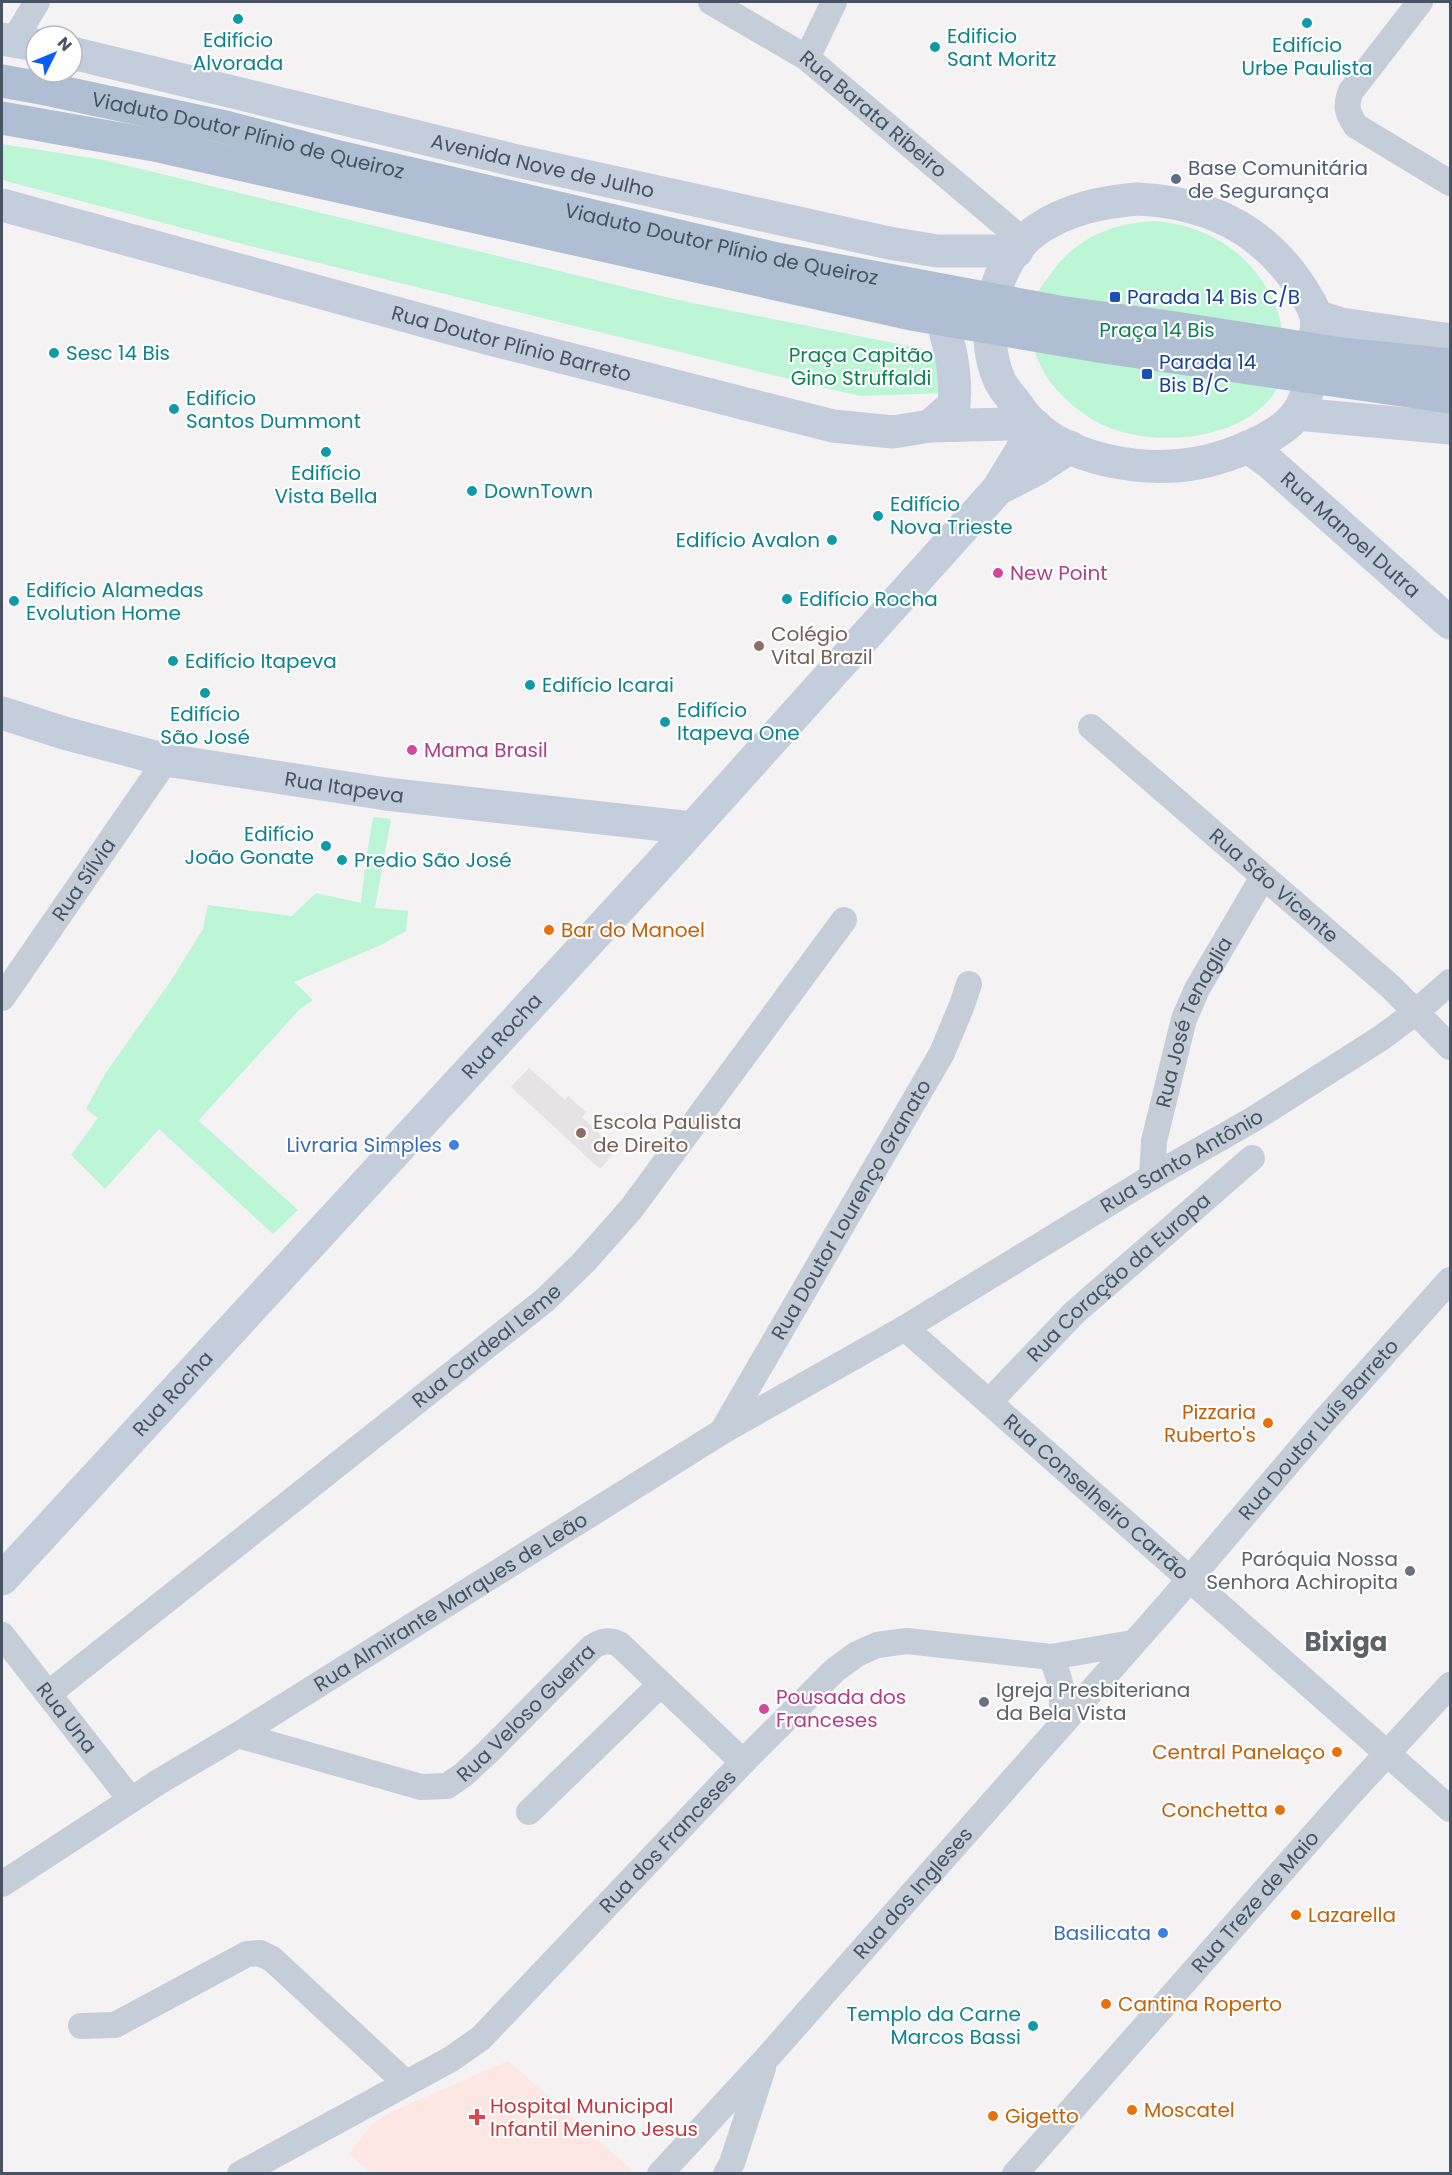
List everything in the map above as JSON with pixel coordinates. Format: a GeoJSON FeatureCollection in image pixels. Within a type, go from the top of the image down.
{"type":"FeatureCollection","features":[{"type":"Feature","properties":{"kind":"main road","name":"Avenida Nove de Julho"},"geometry":{"type":"LineString","coordinates":[[84,56],[513,160],[889,243],[937,251],[1021,246]]}},
{"type":"Feature","properties":{"kind":"main road","name":"Viaduto Doutor Plínio de Queiroz"},"geometry":{"type":"LineString","coordinates":[[2,81],[225,127],[331,155],[777,259],[1059,312],[1341,354],[1450,364]]}},
{"type":"Feature","properties":{"kind":"main road","name":"Viaduto Doutor Plínio de Queiroz"},"geometry":{"type":"LineString","coordinates":[[2,118],[154,145],[911,314],[1104,347],[1450,397]]}},
{"type":"Feature","properties":{"kind":"main road"},"geometry":{"type":"LineString","coordinates":[[1137,199],[1187,204],[1234,223],[1274,253],[1305,293],[1316,316],[1312,371],[1307,392],[1297,414],[1276,432],[1248,447],[1198,463],[1161,466],[1125,464],[1093,456],[1070,447],[1033,423],[999,381],[989,333],[997,286],[1021,246],[1046,225],[1064,215],[1087,206],[1137,199]]}},
{"type":"Feature","properties":{"kind":"main road","name":"Rua Doutor Plínio Barreto"},"geometry":{"type":"LineString","coordinates":[[2,206],[494,340],[833,426],[893,432],[930,426],[1033,423]]}},
{"type":"Feature","properties":{"kind":"main road"},"geometry":{"type":"LineString","coordinates":[[889,243],[915,262],[931,281],[949,343],[956,384],[954,405],[930,426]]}},
{"type":"Feature","properties":{"kind":"main road"},"geometry":{"type":"LineString","coordinates":[[1316,316],[1341,324],[1450,340]]}},
{"type":"Feature","properties":{"kind":"main road"},"geometry":{"type":"LineString","coordinates":[[1297,414],[1450,428]]}},
{"type":"Feature","properties":{"kind":"main road","name":"Rua Rocha"},"geometry":{"type":"LineString","coordinates":[[2,1579],[692,828],[1005,475],[1033,423]]}},
{"type":"Feature","properties":{"kind":"main road"},"geometry":{"type":"LineString","coordinates":[[982,426],[1006,446],[1005,475]]}},
{"type":"Feature","properties":{"kind":"main road","name":"Rua Rocha"},"geometry":{"type":"LineString","coordinates":[[1005,475],[1037,469],[1070,447]]}},
{"type":"Feature","properties":{"kind":"main road","name":"Rua Manoel Dutra"},"geometry":{"type":"LineString","coordinates":[[1248,447],[1270,463],[1450,623]]}},
{"type":"Feature","properties":{"kind":"main road","name":"Rua Itapeva"},"geometry":{"type":"LineString","coordinates":[[2,713],[64,733],[166,760],[386,794],[692,828]]}},
{"type":"Feature","properties":{"kind":"street"},"geometry":{"type":"LineString","coordinates":[[17,41],[37,2]]}},
{"type":"Feature","properties":{"kind":"street","name":"Rua Barata Ribeiro"},"geometry":{"type":"LineString","coordinates":[[711,2],[807,58],[1021,246]]}},
{"type":"Feature","properties":{"kind":"street"},"geometry":{"type":"LineString","coordinates":[[807,58],[834,2]]}},
{"type":"Feature","properties":{"kind":"street"},"geometry":{"type":"LineString","coordinates":[[1420,2],[1351,91],[1346,102],[1348,114],[1356,126],[1450,183]]}},
{"type":"Feature","properties":{"kind":"street","name":"Rua São Vicente"},"geometry":{"type":"LineString","coordinates":[[1091,727],[1391,987],[1450,1047]]}},
{"type":"Feature","properties":{"kind":"street","name":"Rua Sílvia"},"geometry":{"type":"LineString","coordinates":[[2,998],[166,760]]}},
{"type":"Feature","properties":{"kind":"street","name":"Rua José Tenaglia"},"geometry":{"type":"LineString","coordinates":[[1152,1177],[1154,1142],[1184,1019],[1197,989],[1263,877]]}},
{"type":"Feature","properties":{"kind":"street","name":"Rua Cardeal Leme"},"geometry":{"type":"LineString","coordinates":[[48,1694],[545,1300],[576,1270],[631,1209],[844,920]]}},
{"type":"Feature","properties":{"kind":"street","name":"Rua Santo Antônio"},"geometry":{"type":"LineString","coordinates":[[905,1328],[1152,1177],[1252,1120],[1381,1038],[1416,1012],[1450,982]]}},
{"type":"Feature","properties":{"kind":"street","name":"Rua Doutor Lourenço Granato"},"geometry":{"type":"LineString","coordinates":[[723,1431],[942,1053],[963,1005],[969,984]]}},
{"type":"Feature","properties":{"kind":"street","name":"Rua Coração da Europa"},"geometry":{"type":"LineString","coordinates":[[989,1402],[1074,1313],[1252,1158]]}},
{"type":"Feature","properties":{"kind":"street","name":"Rua Doutor Luís Barreto"},"geometry":{"type":"LineString","coordinates":[[1190,1579],[1324,1421],[1450,1280]]}},
{"type":"Feature","properties":{"kind":"street","name":"Rua Almirante Marques de Leão"},"geometry":{"type":"LineString","coordinates":[[2,1884],[160,1781],[238,1736],[723,1431],[905,1328]]}},
{"type":"Feature","properties":{"kind":"street","name":"Rua Conselheiro Carrão"},"geometry":{"type":"LineString","coordinates":[[905,1328],[1450,1809]]}},
{"type":"Feature","properties":{"kind":"street","name":"Rua dos Ingleses"},"geometry":{"type":"LineString","coordinates":[[660,2174],[766,2059],[1190,1579]]}},
{"type":"Feature","properties":{"kind":"street","name":"Rua Una"},"geometry":{"type":"LineString","coordinates":[[2,1635],[131,1800]]}},
{"type":"Feature","properties":{"kind":"street","name":"Rua Veloso Guerra"},"geometry":{"type":"LineString","coordinates":[[238,1736],[421,1787],[447,1786],[488,1752],[591,1648],[600,1642],[611,1641],[619,1644],[743,1762]]}},
{"type":"Feature","properties":{"kind":"street","name":"Rua dos Franceses"},"geometry":{"type":"LineString","coordinates":[[240,2174],[451,2059],[481,2038],[743,1762],[835,1670],[857,1654],[877,1645],[907,1641],[1051,1657],[1132,1643]]}},
{"type":"Feature","properties":{"kind":"street"},"geometry":{"type":"LineString","coordinates":[[1051,1657],[1059,1676],[1064,1698],[1060,1726]]}},
{"type":"Feature","properties":{"kind":"street"},"geometry":{"type":"LineString","coordinates":[[529,1812],[662,1684]]}},
{"type":"Feature","properties":{"kind":"street","name":"Rua Treze de Maio"},"geometry":{"type":"LineString","coordinates":[[1015,2174],[1450,1685]]}},
{"type":"Feature","properties":{"kind":"street"},"geometry":{"type":"LineString","coordinates":[[81,2026],[115,2025],[247,1954],[260,1953],[272,1959],[406,2083]]}},
{"type":"Feature","properties":{"kind":"street","name":"Rua dos Ingleses"},"geometry":{"type":"LineString","coordinates":[[726,2174],[732,2163],[766,2059]]}},
{"type":"Feature","properties":{"kind":"shaded area","name":"Escola Paulista de Direito"},"geometry":{"type":"Polygon","coordinates":[[[529,1068],[565,1100],[568,1096],[586,1112],[582,1117],[617,1150],[600,1169],[511,1087],[529,1068]]]}},
{"type":"Feature","properties":{"kind":"shaded area","name":"Hospital Municipal Infantil Menino Jesus"},"geometry":{"type":"Polygon","coordinates":[[[508,2061],[635,2173],[371,2173],[349,2154],[373,2123],[393,2111],[508,2061]]]}},
{"type":"Feature","properties":{"kind":"green space","name":"Praça Capitão Gino Struffaldi"},"geometry":{"type":"Polygon","coordinates":[[[2,144],[104,160],[678,300],[934,351],[937,372],[945,393],[862,396],[838,391],[250,246],[2,180],[2,144]]]}},
{"type":"Feature","properties":{"kind":"green space","name":"Praça 14 Bis"},"geometry":{"type":"Polygon","coordinates":[[[1154,221],[1190,228],[1206,234],[1235,251],[1259,276],[1279,315],[1283,348],[1281,375],[1277,388],[1261,408],[1223,429],[1177,438],[1132,435],[1113,429],[1077,409],[1062,395],[1044,373],[1034,350],[1032,325],[1036,296],[1060,262],[1070,252],[1095,235],[1123,225],[1154,221]]]}},
{"type":"Feature","properties":{"kind":"green space"},"geometry":{"type":"Polygon","coordinates":[[[373,817],[391,819],[375,908],[408,911],[406,931],[381,945],[294,982],[313,1000],[299,1010],[199,1120],[298,1210],[273,1234],[159,1129],[105,1189],[71,1155],[98,1118],[86,1109],[105,1074],[170,982],[203,929],[208,905],[292,916],[316,893],[361,903],[373,817]]]}},
{"type":"Feature","properties":{"kind":"place","name":"Edifício Alvorada"},"geometry":{"type":"Point","coordinates":[238,19]}},
{"type":"Feature","properties":{"kind":"place","name":"Edifício Urbe Paulista"},"geometry":{"type":"Point","coordinates":[1307,23]}},
{"type":"Feature","properties":{"kind":"place","name":"Edificio Sant Moritz"},"geometry":{"type":"Point","coordinates":[935,47]}},
{"type":"Feature","properties":{"kind":"place","name":"Base Comunitária de Segurança"},"geometry":{"type":"Point","coordinates":[1176,179]}},
{"type":"Feature","properties":{"kind":"place","name":"Parada 14 Bis C/B"},"geometry":{"type":"Point","coordinates":[1115,297]}},
{"type":"Feature","properties":{"kind":"place","name":"Sesc 14 Bis"},"geometry":{"type":"Point","coordinates":[54,353]}},
{"type":"Feature","properties":{"kind":"place","name":"Parada 14 Bis B/C"},"geometry":{"type":"Point","coordinates":[1147,374]}},
{"type":"Feature","properties":{"kind":"place","name":"Edifício Santos Dummont"},"geometry":{"type":"Point","coordinates":[174,409]}},
{"type":"Feature","properties":{"kind":"place","name":"Edifício Vista Bella"},"geometry":{"type":"Point","coordinates":[326,452]}},
{"type":"Feature","properties":{"kind":"place","name":"DownTown"},"geometry":{"type":"Point","coordinates":[472,491]}},
{"type":"Feature","properties":{"kind":"place","name":"Edifício Nova Trieste"},"geometry":{"type":"Point","coordinates":[878,516]}},
{"type":"Feature","properties":{"kind":"place","name":"Edifício Avalon"},"geometry":{"type":"Point","coordinates":[832,540]}},
{"type":"Feature","properties":{"kind":"place","name":"New Point"},"geometry":{"type":"Point","coordinates":[998,573]}},
{"type":"Feature","properties":{"kind":"place","name":"Edifício Rocha"},"geometry":{"type":"Point","coordinates":[787,599]}},
{"type":"Feature","properties":{"kind":"place","name":"Edifício Alamedas Evolution Home"},"geometry":{"type":"Point","coordinates":[14,601]}},
{"type":"Feature","properties":{"kind":"place","name":"Colégio Vital Brazil"},"geometry":{"type":"Point","coordinates":[759,646]}},
{"type":"Feature","properties":{"kind":"place","name":"Edifício Itapeva"},"geometry":{"type":"Point","coordinates":[173,661]}},
{"type":"Feature","properties":{"kind":"place","name":"Edifício Icarai"},"geometry":{"type":"Point","coordinates":[530,685]}},
{"type":"Feature","properties":{"kind":"place","name":"Edifício São José"},"geometry":{"type":"Point","coordinates":[205,693]}},
{"type":"Feature","properties":{"kind":"place","name":"Edifício Itapeva One"},"geometry":{"type":"Point","coordinates":[665,722]}},
{"type":"Feature","properties":{"kind":"place","name":"Mama Brasil"},"geometry":{"type":"Point","coordinates":[412,750]}},
{"type":"Feature","properties":{"kind":"place","name":"Edifício João Gonate"},"geometry":{"type":"Point","coordinates":[326,846]}},
{"type":"Feature","properties":{"kind":"place","name":"Predio São José"},"geometry":{"type":"Point","coordinates":[342,860]}},
{"type":"Feature","properties":{"kind":"place","name":"Bar do Manoel"},"geometry":{"type":"Point","coordinates":[549,930]}},
{"type":"Feature","properties":{"kind":"place","name":"Escola Paulista de Direito"},"geometry":{"type":"Point","coordinates":[581,1133]}},
{"type":"Feature","properties":{"kind":"place","name":"Livraria Simples"},"geometry":{"type":"Point","coordinates":[454,1145]}},
{"type":"Feature","properties":{"kind":"place","name":"Pizzaria Ruberto's"},"geometry":{"type":"Point","coordinates":[1268,1423]}},
{"type":"Feature","properties":{"kind":"place","name":"Paróquia Nossa Senhora Achiropita"},"geometry":{"type":"Point","coordinates":[1410,1571]}},
{"type":"Feature","properties":{"kind":"place","name":"Igreja Presbiteriana da Bela Vista"},"geometry":{"type":"Point","coordinates":[984,1702]}},
{"type":"Feature","properties":{"kind":"place","name":"Pousada dos Franceses"},"geometry":{"type":"Point","coordinates":[764,1709]}},
{"type":"Feature","properties":{"kind":"place","name":"Central Panelaço"},"geometry":{"type":"Point","coordinates":[1337,1752]}},
{"type":"Feature","properties":{"kind":"place","name":"Conchetta"},"geometry":{"type":"Point","coordinates":[1280,1810]}},
{"type":"Feature","properties":{"kind":"place","name":"Lazarella"},"geometry":{"type":"Point","coordinates":[1296,1915]}},
{"type":"Feature","properties":{"kind":"place","name":"Basilicata"},"geometry":{"type":"Point","coordinates":[1163,1933]}},
{"type":"Feature","properties":{"kind":"place","name":"Cantina Roperto"},"geometry":{"type":"Point","coordinates":[1106,2004]}},
{"type":"Feature","properties":{"kind":"place","name":"Templo da Carne Marcos Bassi"},"geometry":{"type":"Point","coordinates":[1033,2026]}},
{"type":"Feature","properties":{"kind":"place","name":"Moscatel"},"geometry":{"type":"Point","coordinates":[1132,2110]}},
{"type":"Feature","properties":{"kind":"place","name":"Gigetto"},"geometry":{"type":"Point","coordinates":[993,2116]}},
{"type":"Feature","properties":{"kind":"place","name":"Hospital Municipal Infantil Menino Jesus"},"geometry":{"type":"Point","coordinates":[477,2117]}},
{"type":"Feature","properties":{"kind":"district","name":"Bixiga"},"geometry":{"type":"Point","coordinates":[1346,1642]}}]}
